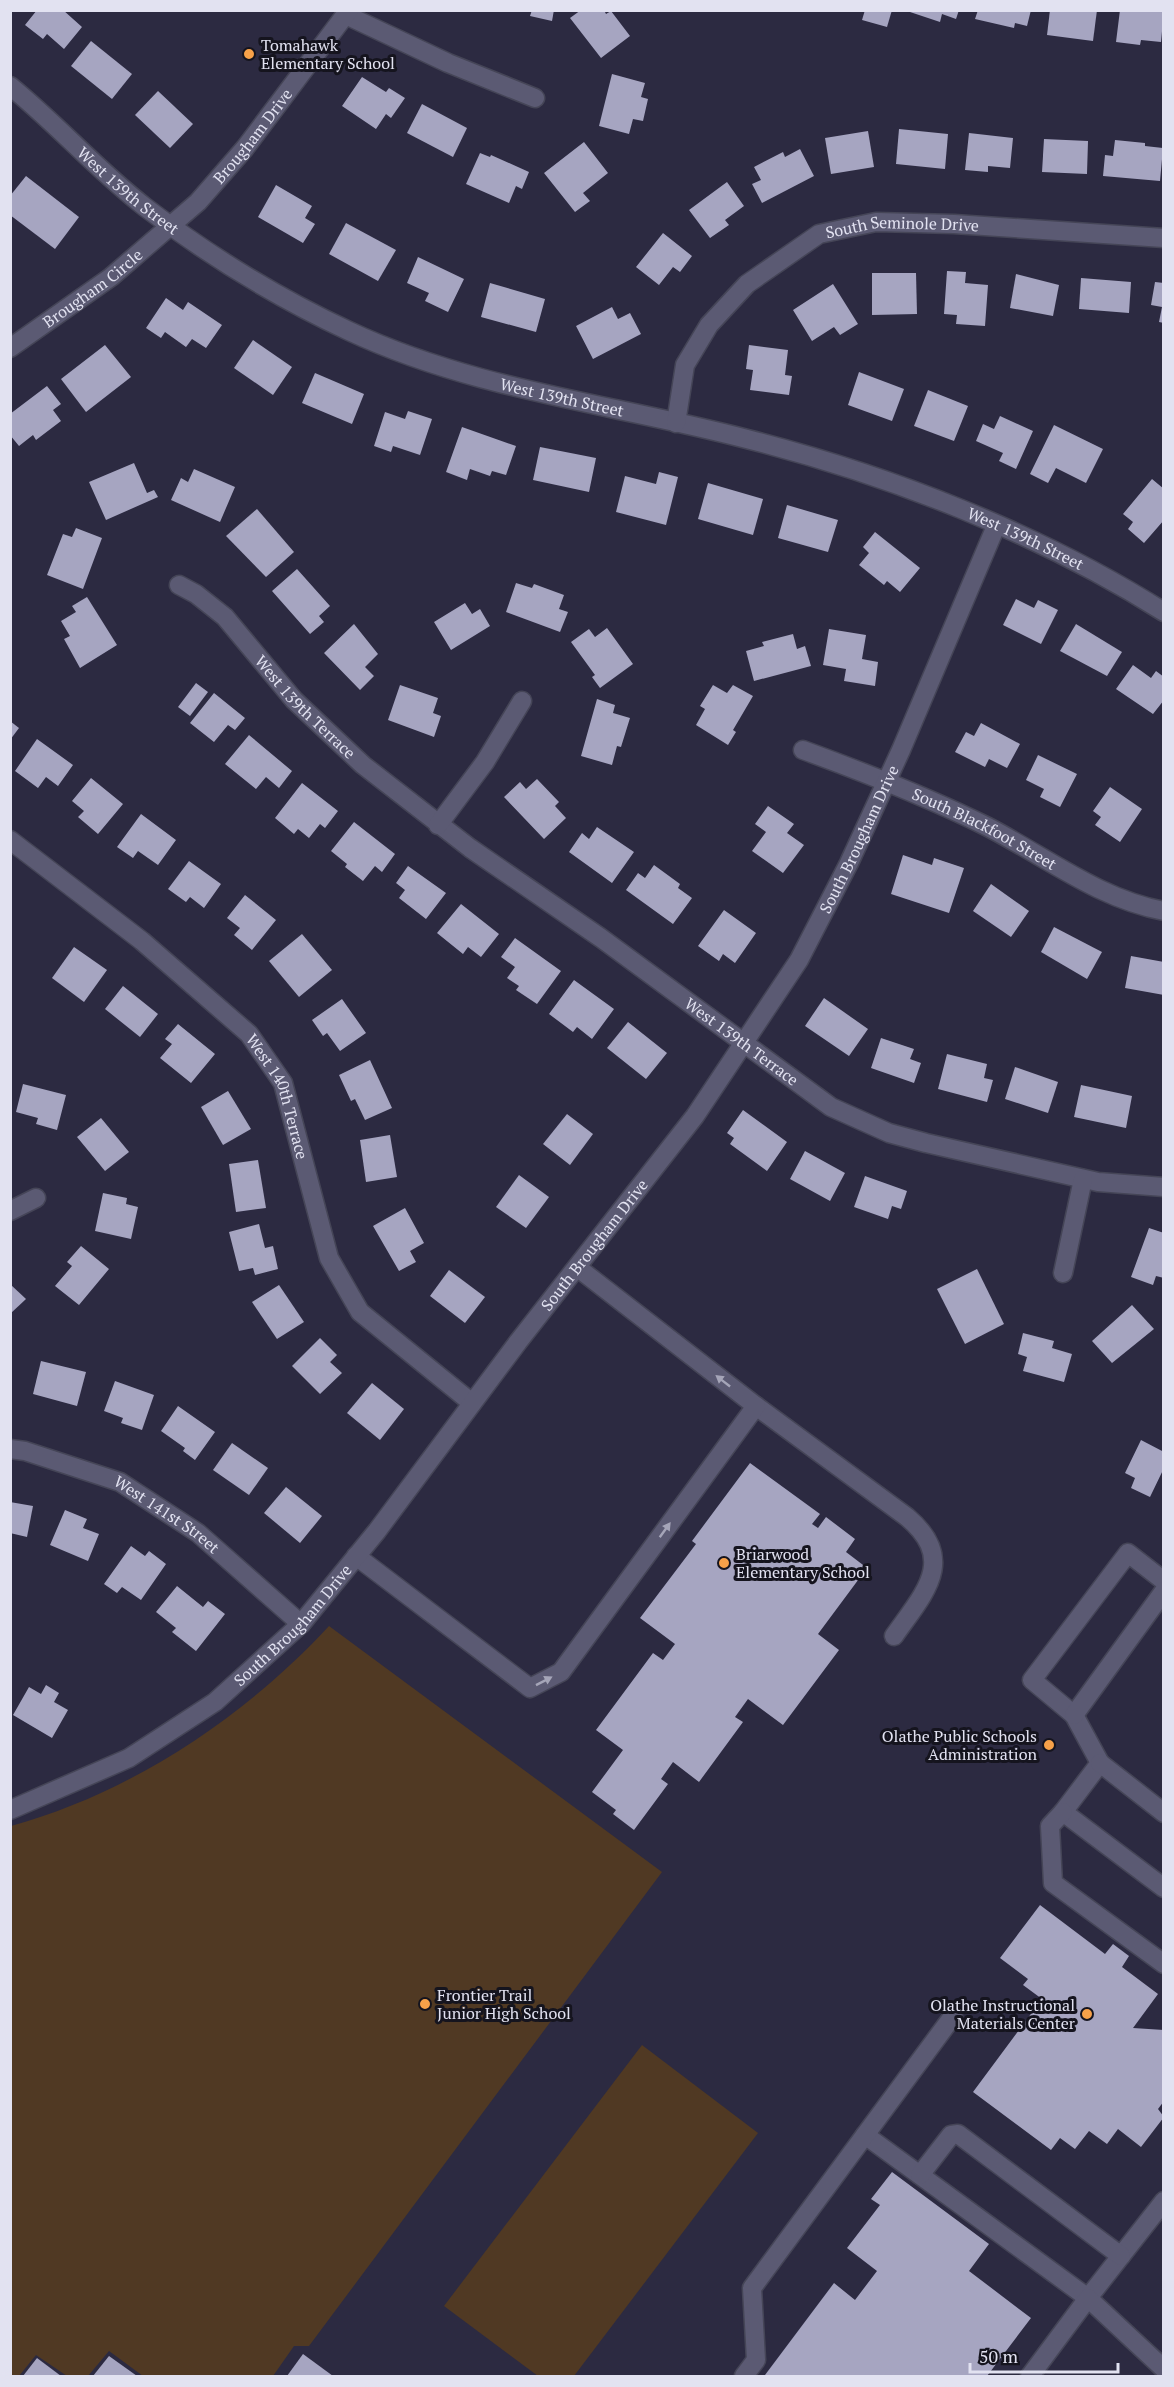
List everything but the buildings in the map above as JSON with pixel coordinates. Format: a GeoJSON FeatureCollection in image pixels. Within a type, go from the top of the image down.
{"type":"FeatureCollection","features":[{"type":"Feature","properties":{"kind":"street"},"geometry":{"type":"LineString","coordinates":[[348,13],[447,63],[535,98]]}},
{"type":"Feature","properties":{"kind":"street","name":"Brougham Drive"},"geometry":{"type":"LineString","coordinates":[[171,226],[198,202],[244,148],[348,13]]}},
{"type":"Feature","properties":{"kind":"street","name":"West 139th Street"},"geometry":{"type":"LineString","coordinates":[[10,86],[144,206],[171,226],[273,293],[350,332],[421,360],[502,385],[746,438],[886,480],[1092,568],[1164,612]]}},
{"type":"Feature","properties":{"kind":"street","name":"South Seminole Drive"},"geometry":{"type":"LineString","coordinates":[[676,423],[685,365],[709,325],[747,284],[819,234],[876,222],[954,224],[1164,238]]}},
{"type":"Feature","properties":{"kind":"street","name":"Brougham Circle"},"geometry":{"type":"LineString","coordinates":[[10,348],[111,277],[171,226]]}},
{"type":"Feature","properties":{"kind":"street","name":"South Brougham Drive"},"geometry":{"type":"LineString","coordinates":[[10,1810],[129,1758],[215,1702],[301,1624],[696,1116],[799,960],[849,863],[996,526]]}},
{"type":"Feature","properties":{"kind":"street","name":"West 139th Terrace"},"geometry":{"type":"LineString","coordinates":[[179,585],[225,617],[321,728],[438,825],[602,938],[817,1098],[871,1126],[926,1143],[1083,1179],[1144,1187],[1164,1187]]}},
{"type":"Feature","properties":{"kind":"street"},"geometry":{"type":"LineString","coordinates":[[438,825],[484,762],[522,701]]}},
{"type":"Feature","properties":{"kind":"street","name":"South Blackfoot Street"},"geometry":{"type":"LineString","coordinates":[[803,750],[887,780],[988,827],[1107,894],[1137,906],[1164,911]]}},
{"type":"Feature","properties":{"kind":"street","name":"West 140th Terrace"},"geometry":{"type":"LineString","coordinates":[[10,840],[142,941],[249,1034],[283,1083],[329,1258],[360,1312],[472,1403]]}},
{"type":"Feature","properties":{"kind":"street"},"geometry":{"type":"LineString","coordinates":[[1063,1273],[1083,1179]]}},
{"type":"Feature","properties":{"kind":"street"},"geometry":{"type":"LineString","coordinates":[[10,1211],[36,1197]]}},
{"type":"Feature","properties":{"kind":"street"},"geometry":{"type":"LineString","coordinates":[[578,1268],[756,1406],[922,1530],[930,1543],[934,1564],[929,1585],[894,1635]]}},
{"type":"Feature","properties":{"kind":"street"},"geometry":{"type":"LineString","coordinates":[[356,1556],[530,1688],[561,1672],[756,1406]]}},
{"type":"Feature","properties":{"kind":"street","name":"West 141st Street"},"geometry":{"type":"LineString","coordinates":[[10,1449],[25,1450],[120,1482],[198,1533],[301,1624]]}},
{"type":"Feature","properties":{"kind":"street"},"geometry":{"type":"LineString","coordinates":[[1164,1581],[1128,1554],[1032,1680],[1074,1715],[1100,1763],[1164,1814]]}},
{"type":"Feature","properties":{"kind":"street"},"geometry":{"type":"LineString","coordinates":[[1074,1715],[1164,1591]]}},
{"type":"Feature","properties":{"kind":"street"},"geometry":{"type":"LineString","coordinates":[[1100,1763],[1050,1826],[1053,1883],[1164,1964]]}},
{"type":"Feature","properties":{"kind":"street"},"geometry":{"type":"LineString","coordinates":[[1063,1812],[1164,1888]]}},
{"type":"Feature","properties":{"kind":"street"},"geometry":{"type":"LineString","coordinates":[[744,2376],[756,2360],[752,2288],[952,2016]]}},
{"type":"Feature","properties":{"kind":"street"},"geometry":{"type":"LineString","coordinates":[[920,2175],[951,2135],[958,2134],[1120,2256]]}},
{"type":"Feature","properties":{"kind":"street"},"geometry":{"type":"LineString","coordinates":[[865,2135],[1088,2298],[1164,2369]]}},
{"type":"Feature","properties":{"kind":"street"},"geometry":{"type":"LineString","coordinates":[[1030,2376],[1164,2201]]}},
{"type":"Feature","properties":{"kind":"shaded area","name":"Frontier Trail Junior High School"},"geometry":{"type":"Polygon","coordinates":[[[329,1626],[662,1872],[309,2346],[294,2346],[273,2376],[143,2376],[109,2351],[88,2376],[67,2376],[36,2355],[19,2376],[11,2376],[11,1826],[56,1812],[100,1794],[184,1748],[261,1691],[329,1626]]]}},
{"type":"Feature","properties":{"kind":"shaded area"},"geometry":{"type":"Polygon","coordinates":[[[642,2045],[758,2133],[574,2376],[538,2376],[444,2306],[642,2045]]]}},
{"type":"Feature","properties":{"kind":"place","name":"Tomahawk Elementary School"},"geometry":{"type":"Point","coordinates":[249,54]}},
{"type":"Feature","properties":{"kind":"place","name":"Briarwood Elementary School"},"geometry":{"type":"Point","coordinates":[724,1563]}},
{"type":"Feature","properties":{"kind":"place","name":"Olathe Public Schools Administration"},"geometry":{"type":"Point","coordinates":[1049,1745]}},
{"type":"Feature","properties":{"kind":"place","name":"Frontier Trail Junior High School"},"geometry":{"type":"Point","coordinates":[425,2004]}},
{"type":"Feature","properties":{"kind":"place","name":"Olathe Instructional Materials Center"},"geometry":{"type":"Point","coordinates":[1087,2014]}}]}
